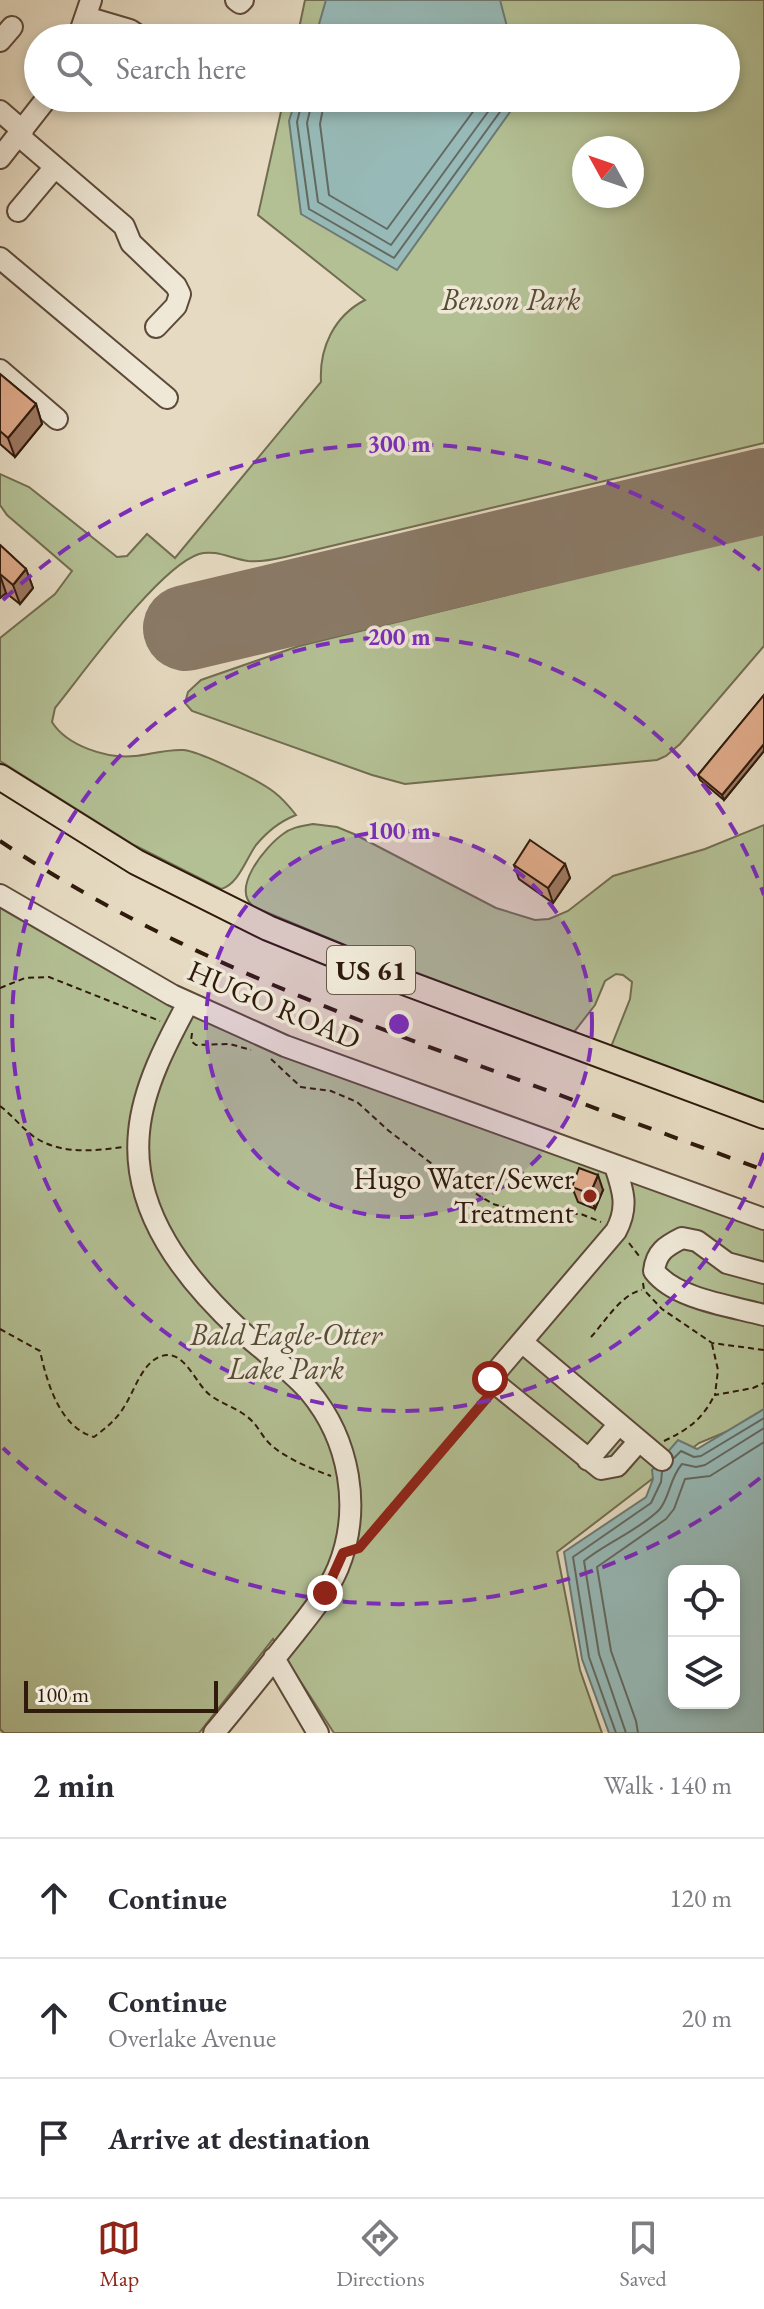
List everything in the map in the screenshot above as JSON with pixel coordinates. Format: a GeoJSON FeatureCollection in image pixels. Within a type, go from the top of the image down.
{"type":"FeatureCollection","features":[{"type":"Feature","properties":{"kind":"main road","name":"US 61"},"geometry":{"type":"LineString","coordinates":[[0,777],[136,862],[260,925],[387,977],[764,1116]]}},
{"type":"Feature","properties":{"kind":"street"},"geometry":{"type":"LineString","coordinates":[[236,0],[240,3],[243,0]]}},
{"type":"Feature","properties":{"kind":"street"},"geometry":{"type":"LineString","coordinates":[[89,8],[119,24]]}},
{"type":"Feature","properties":{"kind":"street"},"geometry":{"type":"LineString","coordinates":[[0,111],[55,167],[124,226],[131,243],[176,286],[180,294],[176,306],[156,327]]}},
{"type":"Feature","properties":{"kind":"street"},"geometry":{"type":"LineString","coordinates":[[0,158],[37,112]]}},
{"type":"Feature","properties":{"kind":"street"},"geometry":{"type":"LineString","coordinates":[[18,211],[55,167]]}},
{"type":"Feature","properties":{"kind":"street"},"geometry":{"type":"LineString","coordinates":[[0,258],[167,398]]}},
{"type":"Feature","properties":{"kind":"street"},"geometry":{"type":"LineString","coordinates":[[0,370],[57,419]]}},
{"type":"Feature","properties":{"kind":"street","name":"HUGO ROAD"},"geometry":{"type":"LineString","coordinates":[[0,895],[188,1003],[285,1046],[764,1219]]}},
{"type":"Feature","properties":{"kind":"street"},"geometry":{"type":"LineString","coordinates":[[188,1003],[182,1036],[149,1087],[142,1111],[138,1146],[141,1180],[148,1203],[169,1247],[205,1294],[308,1391],[336,1433],[349,1480],[349,1524],[343,1553],[325,1593],[214,1733]]}},
{"type":"Feature","properties":{"kind":"street"},"geometry":{"type":"LineString","coordinates":[[615,1166],[626,1208]]}},
{"type":"Feature","properties":{"kind":"street"},"geometry":{"type":"LineString","coordinates":[[639,1441],[617,1466],[601,1469],[490,1379],[616,1231],[626,1208],[638,1195],[647,1177]]}},
{"type":"Feature","properties":{"kind":"street"},"geometry":{"type":"LineString","coordinates":[[764,1273],[727,1263],[697,1241],[682,1238],[660,1252],[654,1271],[660,1280],[687,1294],[764,1315]]}},
{"type":"Feature","properties":{"kind":"street"},"geometry":{"type":"LineString","coordinates":[[522,1342],[662,1460]]}},
{"type":"Feature","properties":{"kind":"street"},"geometry":{"type":"LineString","coordinates":[[588,1460],[619,1424]]}},
{"type":"Feature","properties":{"kind":"street"},"geometry":{"type":"LineString","coordinates":[[274,1658],[318,1733]]}},
{"type":"Feature","properties":{"kind":"path"},"geometry":{"type":"LineString","coordinates":[[0,988],[25,978],[49,977],[153,1017],[196,1045],[230,1044],[252,1050]]}},
{"type":"Feature","properties":{"kind":"path"},"geometry":{"type":"LineString","coordinates":[[182,1036],[194,1016],[188,1003]]}},
{"type":"Feature","properties":{"kind":"path"},"geometry":{"type":"LineString","coordinates":[[270,1059],[301,1087],[331,1091],[357,1102],[453,1180],[493,1204],[527,1214],[581,1214],[593,1217],[616,1231],[635,1249],[641,1266]]}},
{"type":"Feature","properties":{"kind":"path"},"geometry":{"type":"LineString","coordinates":[[0,1106],[32,1135],[50,1146],[85,1152],[138,1146]]}},
{"type":"Feature","properties":{"kind":"path"},"geometry":{"type":"LineString","coordinates":[[642,1278],[644,1290],[662,1309],[712,1343],[764,1350]]}},
{"type":"Feature","properties":{"kind":"path"},"geometry":{"type":"LineString","coordinates":[[591,1337],[626,1299],[634,1292],[644,1290]]}},
{"type":"Feature","properties":{"kind":"path"},"geometry":{"type":"LineString","coordinates":[[0,1329],[40,1351],[49,1387],[67,1417],[85,1435],[94,1437],[110,1426],[144,1371],[162,1355],[172,1356],[195,1374],[212,1397],[233,1406],[252,1421],[270,1444],[329,1476],[349,1480]]}},
{"type":"Feature","properties":{"kind":"path"},"geometry":{"type":"LineString","coordinates":[[639,1441],[662,1442],[690,1428],[706,1412],[715,1395],[718,1370],[712,1343]]}},
{"type":"Feature","properties":{"kind":"path"},"geometry":{"type":"LineString","coordinates":[[715,1395],[764,1383]]}},
{"type":"Feature","properties":{"kind":"path"},"geometry":{"type":"LineString","coordinates":[[343,1553],[359,1548],[498,1385]]}},
{"type":"Feature","properties":{"kind":"green space","name":"Benson Park"},"geometry":{"type":"Polygon","coordinates":[[[305,0],[764,0],[764,443],[280,558],[248,561],[217,553],[199,554],[164,578],[144,599],[55,708],[52,722],[67,738],[89,749],[124,756],[172,750],[192,752],[244,774],[283,800],[296,815],[265,835],[237,877],[221,889],[134,845],[0,761],[0,638],[55,594],[72,571],[7,515],[0,505],[0,474],[29,487],[117,557],[127,556],[147,534],[175,558],[321,382],[323,357],[331,334],[345,315],[365,300],[258,215],[281,112],[740,112],[740,24],[300,24],[305,0]]]}},
{"type":"Feature","properties":{"kind":"green space"},"geometry":{"type":"Polygon","coordinates":[[[764,532],[764,646],[680,744],[657,760],[405,784],[192,711],[185,703],[188,692],[201,680],[299,646],[764,532]]]}},
{"type":"Feature","properties":{"kind":"green space"},"geometry":{"type":"Polygon","coordinates":[[[313,824],[337,827],[354,834],[496,908],[535,920],[549,919],[568,911],[613,876],[705,849],[764,825],[764,1102],[611,1047],[630,999],[632,982],[623,975],[616,974],[605,981],[595,1005],[574,1032],[364,953],[254,907],[246,890],[248,879],[260,858],[286,832],[313,824]]]}},
{"type":"Feature","properties":{"kind":"green space","name":"Bald Eagle-Otter Lake Park"},"geometry":{"type":"Polygon","coordinates":[[[0,895],[172,995],[764,1219],[764,1416],[699,1443],[557,1552],[580,1670],[602,1733],[334,1733],[273,1639],[199,1733],[4,1733],[0,1729],[0,895]]]}},
{"type":"Feature","properties":{"kind":"water"},"geometry":{"type":"Polygon","coordinates":[[[326,0],[500,0],[506,24],[319,24],[326,0]]]}},
{"type":"Feature","properties":{"kind":"water"},"geometry":{"type":"Polygon","coordinates":[[[292,112],[510,112],[397,270],[301,214],[289,121],[292,112]]]}},
{"type":"Feature","properties":{"kind":"water"},"geometry":{"type":"Polygon","coordinates":[[[764,1409],[764,1733],[609,1733],[582,1659],[564,1552],[646,1497],[653,1479],[652,1470],[678,1440],[697,1449],[764,1409]]]}},
{"type":"Feature","properties":{"kind":"building"},"geometry":{"type":"Polygon","coordinates":[[[0,374],[36,404],[8,438],[0,431],[0,374]]]}},
{"type":"Feature","properties":{"kind":"building"},"geometry":{"type":"Polygon","coordinates":[[[0,545],[26,569],[13,585],[0,574],[0,545]]]}},
{"type":"Feature","properties":{"kind":"building"},"geometry":{"type":"Polygon","coordinates":[[[764,695],[764,744],[722,795],[698,775],[764,695]]]}},
{"type":"Feature","properties":{"kind":"building"},"geometry":{"type":"Polygon","coordinates":[[[530,840],[565,864],[548,888],[514,865],[530,840]]]}},
{"type":"Feature","properties":{"kind":"building"},"geometry":{"type":"Polygon","coordinates":[[[579,1168],[598,1175],[590,1194],[572,1187],[579,1168]]]}},
{"type":"Feature","properties":{"kind":"runway"},"geometry":{"type":"LineString","coordinates":[[186,628],[764,491]]}},
{"type":"Feature","properties":{"kind":"railway"},"geometry":{"type":"LineString","coordinates":[[0,841],[113,909],[171,939],[291,992],[413,1041],[764,1170]]}},
{"type":"Feature","properties":{"kind":"place","name":"Hugo Water/Sewer Treatment"},"geometry":{"type":"Point","coordinates":[590,1196]}},
{"type":"Feature","properties":{"kind":"route"},"geometry":{"type":"LineString","coordinates":[[325,1593],[343,1553],[359,1548],[470,1414],[498,1385],[490,1379]]}}]}
